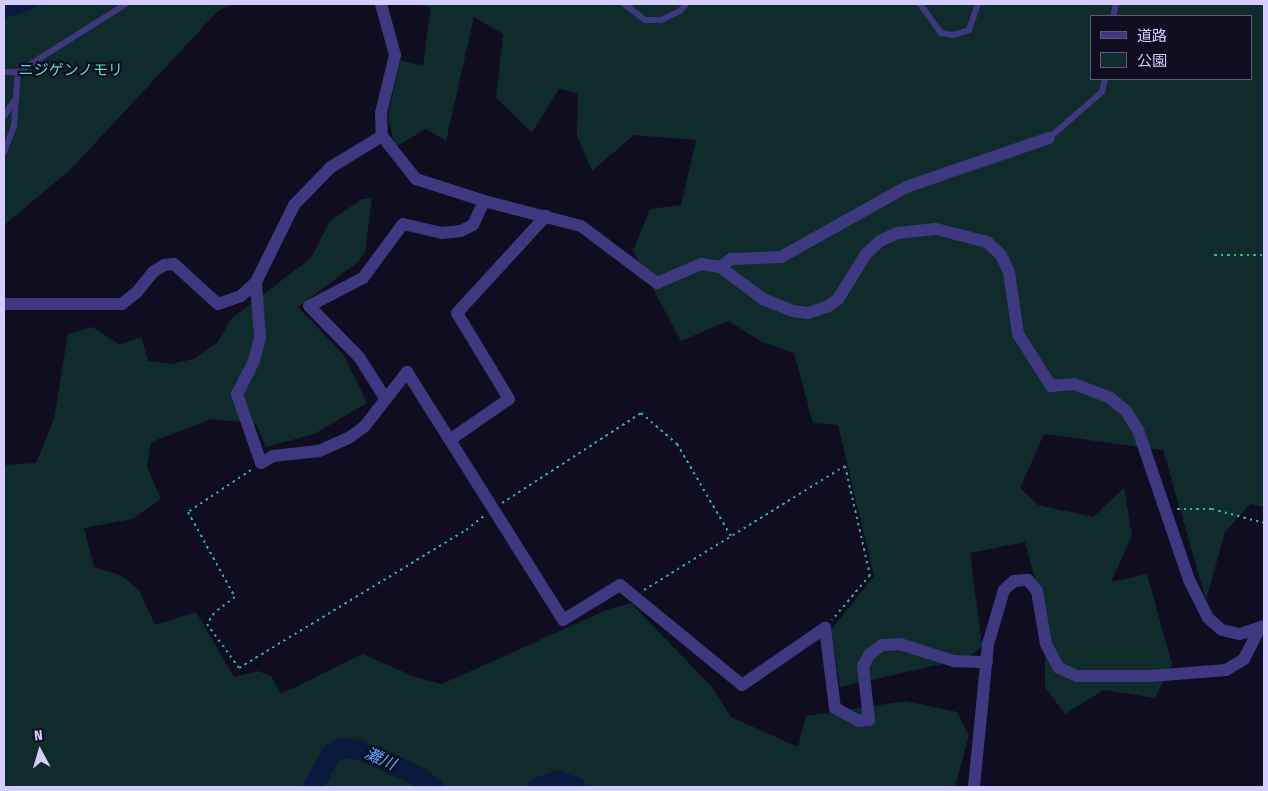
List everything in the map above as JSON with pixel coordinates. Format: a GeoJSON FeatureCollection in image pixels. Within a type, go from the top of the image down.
{"type":"FeatureCollection","features":[{"type":"Feature","properties":{"kind":"street"},"geometry":{"type":"LineString","coordinates":[[381,4],[395,54],[381,114],[382,136],[416,179],[484,201],[581,226],[657,283],[701,264],[720,267],[763,299],[792,311],[808,313],[827,307],[838,299],[866,254],[880,241],[897,233],[936,230],[987,242],[1001,255],[1009,272],[1018,334],[1030,356],[1051,386],[1074,384],[1093,390],[1126,411],[1141,437],[1197,601],[1208,618],[1222,630],[1240,634],[1261,628]]}},
{"type":"Feature","properties":{"kind":"street"},"geometry":{"type":"LineString","coordinates":[[4,304],[122,304],[137,292],[153,272],[174,264],[218,304],[241,296],[256,282],[294,205],[332,167],[382,136]]}},
{"type":"Feature","properties":{"kind":"street"},"geometry":{"type":"LineString","coordinates":[[720,267],[732,259],[781,257],[906,187],[1049,138]]}},
{"type":"Feature","properties":{"kind":"street"},"geometry":{"type":"LineString","coordinates":[[385,398],[359,357],[309,306],[363,278],[403,224],[442,234],[461,232],[473,226],[484,201]]}},
{"type":"Feature","properties":{"kind":"street"},"geometry":{"type":"LineString","coordinates":[[451,439],[509,399],[457,313],[546,216]]}},
{"type":"Feature","properties":{"kind":"street"},"geometry":{"type":"LineString","coordinates":[[256,282],[260,338],[254,361],[237,394],[261,464],[273,456],[320,451],[350,437],[364,427],[385,398],[408,372],[563,620],[620,585],[635,595],[742,685],[825,628],[835,708],[858,721],[868,720],[863,666],[869,655],[882,646],[900,644],[954,661],[986,662]]}},
{"type":"Feature","properties":{"kind":"street"},"geometry":{"type":"LineString","coordinates":[[974,787],[986,662],[996,613],[1004,590],[1014,581],[1028,580],[1036,591],[1046,644],[1059,668],[1077,676],[1141,676],[1226,670],[1244,659],[1261,628]]}},
{"type":"Feature","properties":{"kind":"lane"},"geometry":{"type":"LineString","coordinates":[[4,72],[18,72],[126,4]]}},
{"type":"Feature","properties":{"kind":"lane"},"geometry":{"type":"LineString","coordinates":[[624,4],[645,20],[662,20],[680,11],[686,4]]}},
{"type":"Feature","properties":{"kind":"lane"},"geometry":{"type":"LineString","coordinates":[[920,4],[941,32],[953,35],[969,30],[978,4]]}},
{"type":"Feature","properties":{"kind":"lane"},"geometry":{"type":"LineString","coordinates":[[4,152],[14,126],[18,72]]}},
{"type":"Feature","properties":{"kind":"lane"},"geometry":{"type":"LineString","coordinates":[[1049,138],[1102,92],[1104,80]]}},
{"type":"Feature","properties":{"kind":"lane"},"geometry":{"type":"LineString","coordinates":[[4,116],[16,97]]}},
{"type":"Feature","properties":{"kind":"path"},"geometry":{"type":"LineString","coordinates":[[1214,255],[1264,255]]}},
{"type":"Feature","properties":{"kind":"path"},"geometry":{"type":"LineString","coordinates":[[261,464],[188,512],[235,597],[214,613],[207,624],[239,668],[466,530],[494,507],[641,413],[677,444],[732,538]]}},
{"type":"Feature","properties":{"kind":"path"},"geometry":{"type":"LineString","coordinates":[[635,595],[732,538],[845,466],[870,575],[825,628]]}},
{"type":"Feature","properties":{"kind":"path"},"geometry":{"type":"LineString","coordinates":[[1165,510],[1212,509],[1264,523]]}},
{"type":"Feature","properties":{"kind":"green space","name":"ニジゲンノモリ"},"geometry":{"type":"Polygon","coordinates":[[[4,4],[232,4],[217,12],[70,170],[4,225],[4,4]]]}},
{"type":"Feature","properties":{"kind":"green space"},"geometry":{"type":"Polygon","coordinates":[[[416,4],[1264,4],[1264,507],[1250,504],[1225,532],[1206,600],[1163,450],[1044,434],[1020,488],[1038,505],[1093,517],[1124,488],[1132,535],[1111,582],[1147,574],[1172,664],[1155,698],[1104,690],[1065,714],[1045,687],[1045,615],[1025,542],[970,553],[982,646],[968,658],[840,687],[831,630],[874,576],[838,425],[813,423],[794,353],[762,342],[728,321],[681,341],[633,251],[650,209],[681,205],[696,140],[634,135],[592,171],[577,135],[578,93],[559,89],[532,133],[496,98],[503,34],[474,17],[446,141],[426,129],[395,147],[388,116],[400,60],[423,66],[431,7],[416,4]]]}},
{"type":"Feature","properties":{"kind":"green space"},"geometry":{"type":"Polygon","coordinates":[[[372,198],[365,252],[358,262],[298,307],[344,355],[367,403],[314,434],[266,447],[256,424],[212,419],[151,442],[147,467],[161,499],[132,519],[84,528],[94,567],[120,575],[139,590],[155,625],[196,612],[234,677],[258,671],[271,676],[281,694],[363,654],[415,677],[442,684],[609,609],[631,603],[713,688],[731,717],[798,747],[806,716],[906,701],[957,712],[969,735],[955,787],[4,787],[4,465],[36,463],[54,419],[68,334],[92,327],[120,345],[141,337],[148,361],[172,364],[193,359],[217,343],[231,319],[311,258],[330,221],[362,199],[372,198]]]}},
{"type":"Feature","properties":{"kind":"water"},"geometry":{"type":"Polygon","coordinates":[[[4,4],[38,4],[35,8],[4,19],[4,4]]]}},
{"type":"Feature","properties":{"kind":"waterway","name":"灘川"},"geometry":{"type":"LineString","coordinates":[[313,787],[331,754],[341,748],[360,750],[418,776],[433,787]]}},
{"type":"Feature","properties":{"kind":"waterway","name":"灘川"},"geometry":{"type":"LineString","coordinates":[[538,787],[557,781],[576,787]]}}]}
